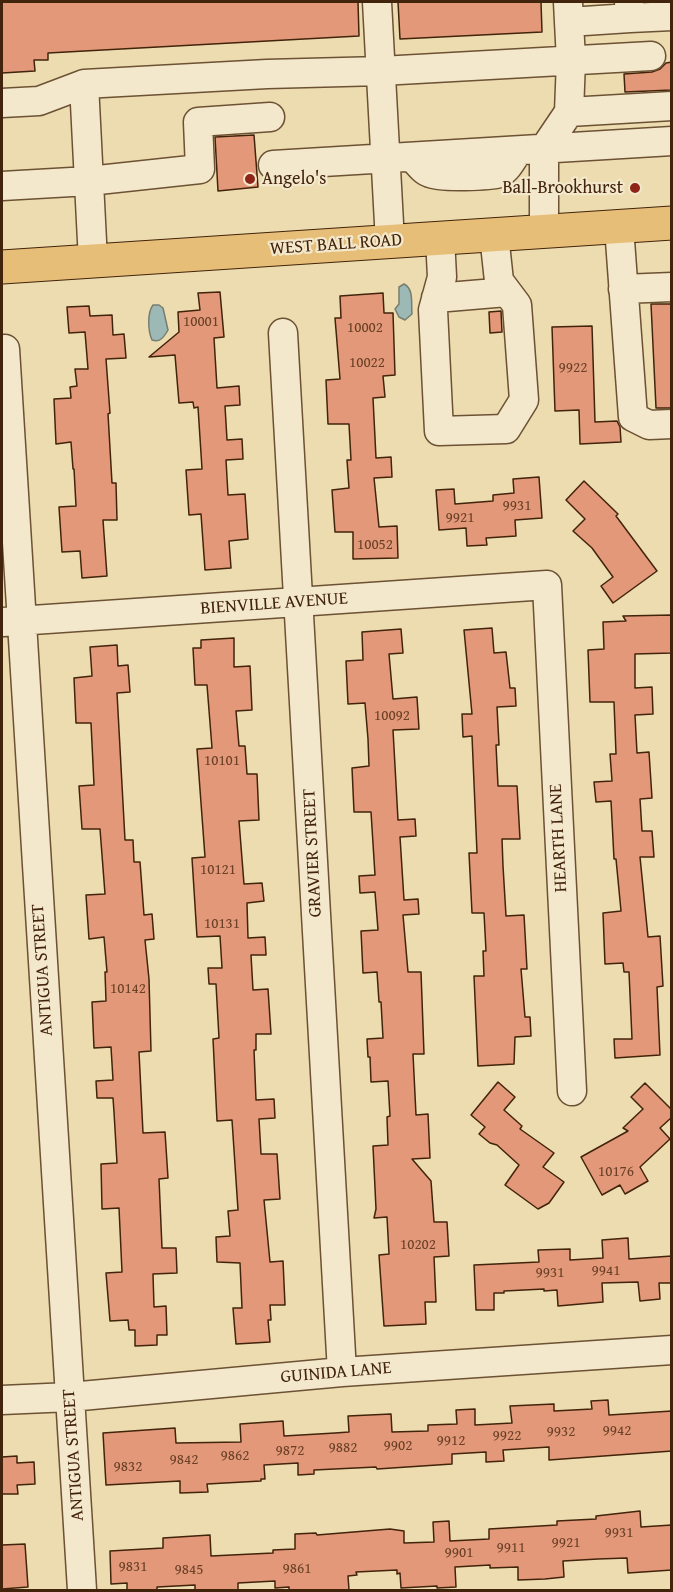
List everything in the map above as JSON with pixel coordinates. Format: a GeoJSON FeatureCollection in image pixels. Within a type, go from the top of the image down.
{"type":"FeatureCollection","features":[{"type":"Feature","properties":{"kind":"main road","name":"WEST BALL ROAD"},"geometry":{"type":"LineString","coordinates":[[2,267],[672,223]]}},
{"type":"Feature","properties":{"kind":"street"},"geometry":{"type":"LineString","coordinates":[[377,2],[381,71],[399,158],[390,242]]}},
{"type":"Feature","properties":{"kind":"street"},"geometry":{"type":"LineString","coordinates":[[569,112],[571,60],[569,12],[629,10],[672,16]]}},
{"type":"Feature","properties":{"kind":"street"},"geometry":{"type":"LineString","coordinates":[[2,103],[39,101],[84,84],[663,56]]}},
{"type":"Feature","properties":{"kind":"street"},"geometry":{"type":"LineString","coordinates":[[2,186],[89,181],[200,169],[196,78]]}},
{"type":"Feature","properties":{"kind":"street"},"geometry":{"type":"LineString","coordinates":[[84,84],[93,261]]}},
{"type":"Feature","properties":{"kind":"street"},"geometry":{"type":"LineString","coordinates":[[531,150],[569,112],[672,106]]}},
{"type":"Feature","properties":{"kind":"street"},"geometry":{"type":"LineString","coordinates":[[198,122],[270,117]]}},
{"type":"Feature","properties":{"kind":"street"},"geometry":{"type":"LineString","coordinates":[[273,165],[672,141]]}},
{"type":"Feature","properties":{"kind":"street"},"geometry":{"type":"LineString","coordinates":[[531,150],[544,232]]}},
{"type":"Feature","properties":{"kind":"street"},"geometry":{"type":"LineString","coordinates":[[619,227],[633,417],[649,425],[672,424]]}},
{"type":"Feature","properties":{"kind":"street"},"geometry":{"type":"LineString","coordinates":[[440,238],[442,277],[433,310],[439,431],[506,429],[524,400],[517,305],[499,281],[494,235]]}},
{"type":"Feature","properties":{"kind":"street"},"geometry":{"type":"LineString","coordinates":[[623,289],[672,287]]}},
{"type":"Feature","properties":{"kind":"street"},"geometry":{"type":"LineString","coordinates":[[436,298],[507,292]]}},
{"type":"Feature","properties":{"kind":"street","name":"GRAVIER STREET"},"geometry":{"type":"LineString","coordinates":[[283,333],[342,1372]]}},
{"type":"Feature","properties":{"kind":"street","name":"ANTIGUA STREET"},"geometry":{"type":"LineString","coordinates":[[4,349],[11,621],[70,1397],[82,1590]]}},
{"type":"Feature","properties":{"kind":"street","name":"BIENVILLE AVENUE"},"geometry":{"type":"LineString","coordinates":[[11,621],[547,585]]}},
{"type":"Feature","properties":{"kind":"street","name":"HEARTH LANE"},"geometry":{"type":"LineString","coordinates":[[547,585],[572,1091]]}},
{"type":"Feature","properties":{"kind":"street","name":"GUINIDA LANE"},"geometry":{"type":"LineString","coordinates":[[2,1400],[70,1397],[342,1372],[672,1350]]}},
{"type":"Feature","properties":{"kind":"water"},"geometry":{"type":"Polygon","coordinates":[[[404,284],[411,293],[412,301],[412,314],[405,320],[399,317],[395,309],[399,304],[399,287],[404,284]]]}},
{"type":"Feature","properties":{"kind":"water"},"geometry":{"type":"Polygon","coordinates":[[[153,305],[163,308],[168,330],[157,341],[152,340],[149,327],[153,305]]]}},
{"type":"Feature","properties":{"kind":"building"},"geometry":{"type":"Polygon","coordinates":[[[2,2],[358,2],[359,36],[48,53],[48,60],[34,60],[35,71],[2,73],[2,2]]]}},
{"type":"Feature","properties":{"kind":"building"},"geometry":{"type":"Polygon","coordinates":[[[398,2],[541,2],[542,32],[400,39],[398,2]]]}},
{"type":"Feature","properties":{"kind":"building"},"geometry":{"type":"Polygon","coordinates":[[[672,62],[672,90],[625,92],[624,74],[652,72],[672,62]]]}},
{"type":"Feature","properties":{"kind":"building"},"geometry":{"type":"Polygon","coordinates":[[[254,135],[258,187],[218,191],[215,137],[254,135]]]}},
{"type":"Feature","properties":{"kind":"building"},"geometry":{"type":"Polygon","coordinates":[[[220,292],[224,337],[214,338],[217,388],[239,386],[240,405],[225,406],[227,440],[242,439],[243,459],[226,460],[228,495],[245,494],[248,539],[229,541],[231,568],[205,570],[201,514],[189,515],[186,470],[202,469],[198,407],[194,408],[193,402],[179,403],[175,355],[149,357],[179,332],[178,312],[200,310],[198,293],[220,292]]]}},
{"type":"Feature","properties":{"kind":"building"},"geometry":{"type":"Polygon","coordinates":[[[383,293],[384,313],[393,313],[395,375],[383,376],[385,397],[373,398],[376,458],[391,457],[392,477],[374,478],[379,527],[397,526],[398,558],[353,559],[353,532],[335,532],[332,490],[349,488],[347,460],[351,460],[349,424],[328,424],[326,380],[340,379],[335,318],[341,318],[340,296],[383,293]]]}},
{"type":"Feature","properties":{"kind":"building"},"geometry":{"type":"Polygon","coordinates":[[[651,304],[672,304],[672,408],[656,408],[651,304]]]}},
{"type":"Feature","properties":{"kind":"building"},"geometry":{"type":"Polygon","coordinates":[[[89,306],[90,316],[112,315],[113,335],[124,334],[126,358],[106,359],[112,483],[116,483],[117,520],[103,520],[107,576],[82,578],[80,551],[62,552],[59,507],[76,506],[71,442],[56,444],[54,399],[71,398],[70,387],[77,386],[75,369],[88,369],[85,332],[69,333],[67,307],[89,306]]]}},
{"type":"Feature","properties":{"kind":"building"},"geometry":{"type":"Polygon","coordinates":[[[501,311],[502,332],[490,333],[489,312],[501,311]]]}},
{"type":"Feature","properties":{"kind":"building"},"geometry":{"type":"Polygon","coordinates":[[[592,326],[595,422],[617,421],[620,427],[621,442],[580,444],[579,410],[555,411],[552,327],[592,326]]]}},
{"type":"Feature","properties":{"kind":"building"},"geometry":{"type":"Polygon","coordinates":[[[539,477],[542,518],[515,520],[516,536],[486,538],[487,545],[467,546],[466,528],[439,530],[436,490],[454,489],[455,504],[493,501],[493,495],[514,493],[513,479],[539,477]]]}},
{"type":"Feature","properties":{"kind":"building"},"geometry":{"type":"Polygon","coordinates":[[[584,481],[618,514],[616,516],[657,571],[613,603],[601,586],[613,577],[592,548],[573,531],[585,519],[566,500],[584,481]]]}},
{"type":"Feature","properties":{"kind":"building"},"geometry":{"type":"Polygon","coordinates":[[[672,615],[672,653],[635,654],[635,688],[652,687],[653,714],[635,715],[637,753],[649,752],[652,798],[640,799],[642,831],[652,831],[654,857],[640,857],[648,937],[660,936],[663,986],[657,987],[660,1055],[615,1058],[614,1039],[632,1039],[629,972],[624,972],[623,963],[605,964],[603,913],[621,911],[616,859],[614,859],[611,801],[596,802],[594,782],[612,781],[610,754],[616,754],[614,702],[590,702],[588,650],[604,649],[603,622],[626,621],[623,616],[672,615]]]}},
{"type":"Feature","properties":{"kind":"building"},"geometry":{"type":"Polygon","coordinates":[[[492,628],[494,653],[506,652],[510,688],[515,688],[516,706],[497,707],[499,745],[496,745],[498,786],[517,786],[520,839],[502,839],[503,866],[506,916],[524,915],[527,969],[521,969],[525,1017],[530,1017],[531,1036],[515,1037],[514,1064],[478,1066],[474,976],[484,976],[483,951],[486,951],[484,913],[472,913],[469,853],[477,853],[472,736],[463,737],[462,714],[472,714],[464,630],[492,628]]]}},
{"type":"Feature","properties":{"kind":"building"},"geometry":{"type":"Polygon","coordinates":[[[401,629],[403,653],[389,654],[393,699],[417,697],[419,729],[393,730],[398,820],[415,819],[416,836],[400,837],[404,900],[418,899],[419,914],[403,915],[408,972],[421,972],[424,1054],[413,1054],[416,1115],[428,1114],[430,1158],[412,1159],[431,1181],[434,1222],[447,1222],[449,1256],[434,1257],[436,1302],[425,1302],[426,1324],[384,1326],[379,1255],[389,1254],[387,1217],[374,1218],[376,1209],[373,1146],[388,1145],[387,1117],[390,1116],[388,1081],[371,1082],[370,1057],[368,1057],[367,1039],[383,1038],[381,1002],[379,1002],[377,972],[363,973],[361,931],[378,930],[375,892],[360,893],[359,876],[375,875],[371,812],[354,812],[352,768],[369,766],[368,739],[365,703],[348,704],[346,661],[363,660],[362,632],[401,629]]]}},
{"type":"Feature","properties":{"kind":"building"},"geometry":{"type":"Polygon","coordinates":[[[234,638],[234,667],[250,666],[252,710],[236,711],[239,746],[245,746],[247,774],[257,774],[259,820],[239,821],[244,884],[262,883],[264,901],[247,903],[248,938],[265,937],[266,955],[251,955],[253,990],[268,989],[271,1034],[256,1034],[256,1050],[254,1050],[256,1100],[274,1099],[275,1118],[259,1119],[261,1154],[277,1154],[280,1199],[264,1200],[270,1262],[283,1261],[285,1305],[270,1305],[271,1320],[268,1320],[270,1342],[236,1344],[233,1308],[242,1308],[240,1263],[217,1262],[216,1237],[230,1236],[228,1211],[238,1210],[232,1120],[217,1121],[213,1039],[219,1038],[216,984],[209,984],[208,968],[222,968],[220,936],[197,937],[192,858],[205,857],[197,749],[212,748],[207,685],[195,685],[193,648],[201,648],[201,640],[234,638]]]}},
{"type":"Feature","properties":{"kind":"building"},"geometry":{"type":"Polygon","coordinates":[[[117,645],[118,666],[128,665],[130,692],[117,693],[125,840],[133,840],[134,862],[140,862],[144,915],[152,914],[154,939],[145,940],[149,979],[151,1051],[139,1052],[143,1133],[165,1132],[168,1178],[159,1179],[162,1248],[176,1248],[177,1273],[153,1274],[154,1307],[166,1306],[167,1335],[157,1335],[157,1345],[135,1346],[135,1330],[129,1330],[128,1320],[110,1321],[106,1273],[122,1272],[119,1208],[102,1209],[101,1164],[117,1163],[113,1098],[97,1098],[96,1081],[113,1080],[111,1047],[94,1048],[92,1002],[106,1001],[105,972],[107,972],[104,937],[89,939],[86,895],[105,894],[100,829],[82,829],[79,786],[94,785],[91,723],[76,723],[74,678],[92,676],[90,647],[117,645]]]}},
{"type":"Feature","properties":{"kind":"building"},"geometry":{"type":"Polygon","coordinates":[[[498,1082],[515,1097],[504,1110],[522,1126],[520,1129],[554,1153],[543,1167],[564,1182],[549,1203],[538,1209],[505,1185],[519,1165],[497,1145],[490,1143],[479,1134],[485,1127],[471,1115],[498,1082]]]}},
{"type":"Feature","properties":{"kind":"building"},"geometry":{"type":"Polygon","coordinates":[[[645,1083],[672,1110],[672,1117],[660,1128],[670,1139],[640,1167],[648,1181],[625,1194],[620,1185],[602,1195],[581,1157],[628,1131],[623,1128],[643,1109],[631,1097],[645,1083]]]}},
{"type":"Feature","properties":{"kind":"building"},"geometry":{"type":"Polygon","coordinates":[[[628,1238],[629,1259],[672,1256],[672,1283],[659,1283],[660,1299],[640,1301],[638,1282],[602,1283],[603,1302],[558,1306],[557,1290],[504,1291],[504,1293],[494,1293],[494,1310],[476,1310],[474,1265],[539,1262],[538,1250],[570,1249],[570,1260],[603,1258],[602,1240],[628,1238]]]}},
{"type":"Feature","properties":{"kind":"building"},"geometry":{"type":"Polygon","coordinates":[[[608,1400],[609,1415],[672,1411],[672,1451],[549,1460],[549,1447],[503,1450],[504,1461],[486,1462],[486,1452],[452,1454],[452,1464],[314,1470],[314,1474],[298,1475],[298,1463],[264,1465],[265,1479],[261,1481],[207,1484],[208,1492],[180,1493],[180,1481],[106,1485],[103,1433],[175,1428],[176,1443],[241,1442],[240,1424],[283,1421],[284,1436],[335,1433],[349,1432],[348,1416],[391,1414],[392,1432],[428,1431],[428,1425],[457,1424],[456,1410],[475,1409],[475,1425],[512,1423],[510,1406],[554,1404],[554,1411],[592,1409],[591,1401],[608,1400]]]}},
{"type":"Feature","properties":{"kind":"building"},"geometry":{"type":"Polygon","coordinates":[[[17,1456],[17,1463],[34,1462],[35,1484],[17,1485],[18,1494],[2,1494],[2,1457],[17,1456]]]}},
{"type":"Feature","properties":{"kind":"building"},"geometry":{"type":"Polygon","coordinates":[[[640,1511],[641,1527],[672,1525],[672,1570],[628,1573],[627,1558],[563,1561],[564,1577],[545,1579],[518,1580],[518,1567],[490,1568],[490,1565],[455,1567],[456,1587],[437,1588],[437,1586],[401,1588],[400,1573],[397,1574],[397,1570],[356,1572],[357,1575],[348,1576],[349,1590],[289,1590],[289,1587],[275,1588],[275,1581],[238,1583],[238,1590],[195,1590],[195,1585],[157,1587],[157,1590],[127,1590],[127,1583],[111,1584],[110,1551],[163,1548],[163,1538],[210,1535],[211,1556],[273,1553],[273,1550],[295,1549],[295,1534],[316,1533],[317,1535],[390,1529],[404,1531],[404,1543],[434,1542],[433,1522],[449,1521],[450,1541],[489,1539],[489,1529],[557,1525],[557,1521],[596,1519],[596,1516],[640,1511]]]}},
{"type":"Feature","properties":{"kind":"building"},"geometry":{"type":"Polygon","coordinates":[[[25,1544],[28,1587],[2,1589],[2,1545],[25,1544]]]}},
{"type":"Feature","properties":{"kind":"place","name":"Angelo's"},"geometry":{"type":"Point","coordinates":[250,179]}},
{"type":"Feature","properties":{"kind":"place","name":"Ball-Brookhurst"},"geometry":{"type":"Point","coordinates":[635,188]}}]}
